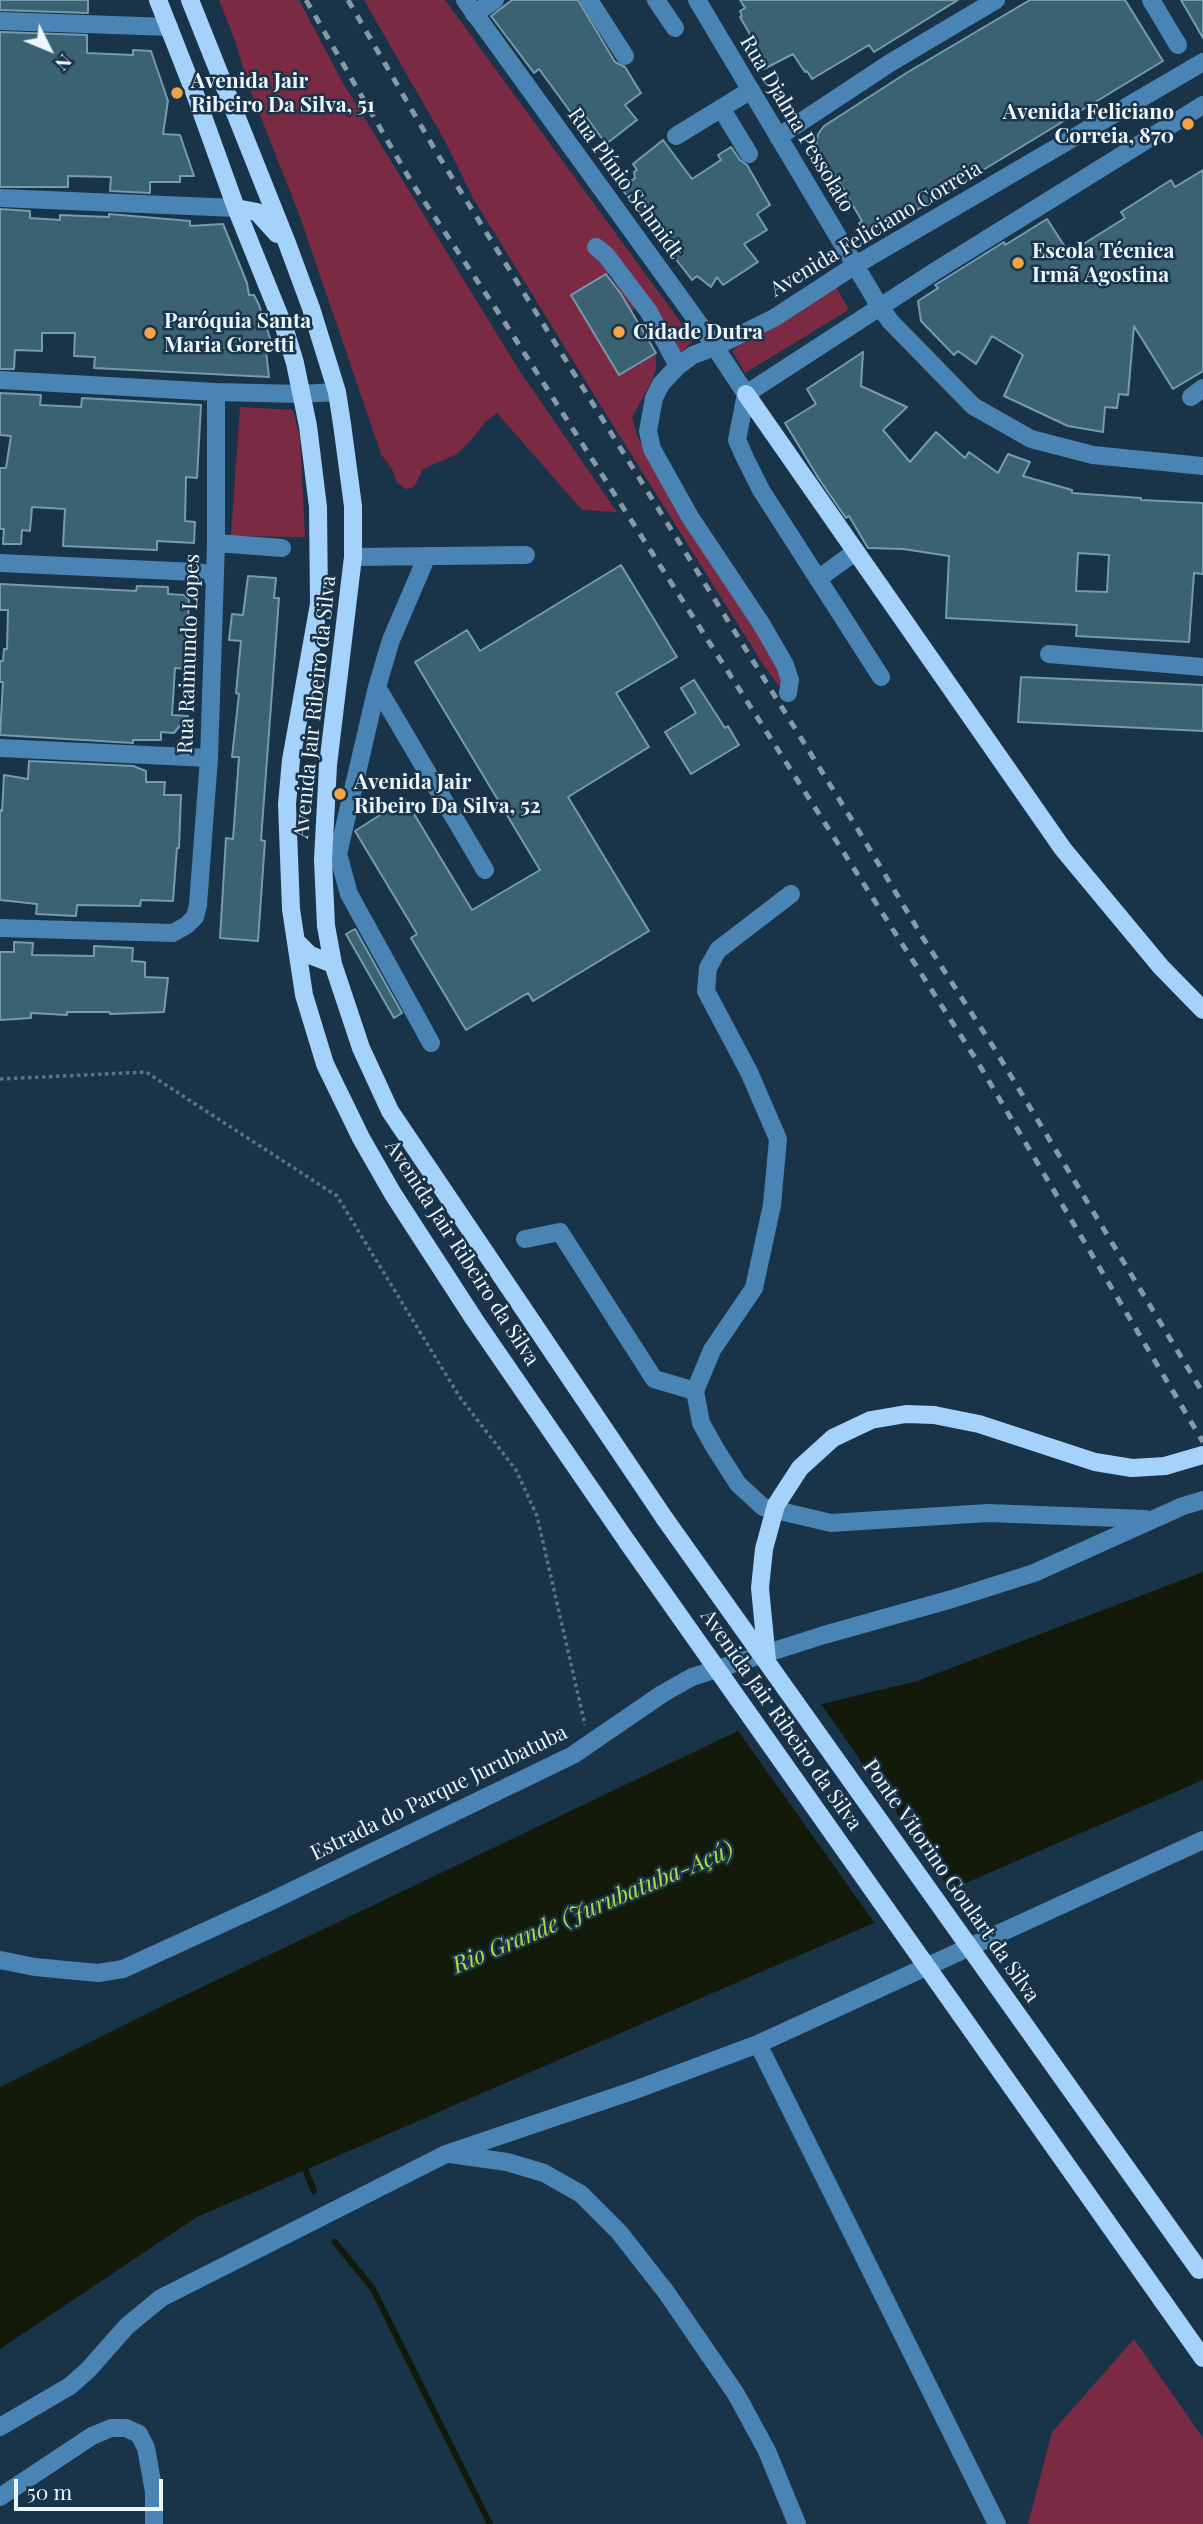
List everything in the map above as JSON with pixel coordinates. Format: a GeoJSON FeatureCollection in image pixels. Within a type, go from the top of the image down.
{"type":"FeatureCollection","features":[{"type":"Feature","properties":{"kind":"main road","name":"Avenida Jair Ribeiro da Silva"},"geometry":{"type":"LineString","coordinates":[[158,0],[284,327],[308,426],[318,507],[319,604],[291,760],[287,804],[291,909],[304,995],[325,1064],[361,1138],[393,1194],[474,1319],[628,1543],[1203,2358]]}},
{"type":"Feature","properties":{"kind":"main road","name":"Avenida Jair Ribeiro da Silva"},"geometry":{"type":"LineString","coordinates":[[190,0],[287,243],[337,392],[353,506],[353,557],[328,765],[323,859],[326,926],[333,964],[361,1048],[390,1111],[665,1519]]}},
{"type":"Feature","properties":{"kind":"main road"},"geometry":{"type":"LineString","coordinates":[[236,208],[257,212],[287,243]]}},
{"type":"Feature","properties":{"kind":"main road"},"geometry":{"type":"LineString","coordinates":[[746,394],[1063,849],[1161,967],[1203,1010]]}},
{"type":"Feature","properties":{"kind":"main road"},"geometry":{"type":"LineString","coordinates":[[297,942],[310,955],[333,964]]}},
{"type":"Feature","properties":{"kind":"main road"},"geometry":{"type":"LineString","coordinates":[[766,1660],[760,1588],[764,1549],[776,1505],[800,1468],[833,1438],[872,1420],[906,1415],[934,1415],[979,1424],[1096,1462],[1132,1468],[1165,1466],[1203,1455]]}},
{"type":"Feature","properties":{"kind":"main road","name":"Ponte Vitorino Goulart da Silva"},"geometry":{"type":"LineString","coordinates":[[665,1519],[1201,2272]]}},
{"type":"Feature","properties":{"kind":"street"},"geometry":{"type":"LineString","coordinates":[[470,7],[495,0]]}},
{"type":"Feature","properties":{"kind":"street"},"geometry":{"type":"LineString","coordinates":[[589,0],[625,56]]}},
{"type":"Feature","properties":{"kind":"street"},"geometry":{"type":"LineString","coordinates":[[656,0],[676,28]]}},
{"type":"Feature","properties":{"kind":"street","name":"Rua Djalma Pessolato"},"geometry":{"type":"LineString","coordinates":[[697,0],[880,307],[890,321],[973,406],[1031,439],[1093,455],[1203,466]]}},
{"type":"Feature","properties":{"kind":"street"},"geometry":{"type":"LineString","coordinates":[[778,137],[890,63],[996,0]]}},
{"type":"Feature","properties":{"kind":"street"},"geometry":{"type":"LineString","coordinates":[[1151,0],[1178,45]]}},
{"type":"Feature","properties":{"kind":"street","name":"Rua Plínio Schmidt"},"geometry":{"type":"LineString","coordinates":[[470,7],[746,394]]}},
{"type":"Feature","properties":{"kind":"street"},"geometry":{"type":"LineString","coordinates":[[0,22],[169,27]]}},
{"type":"Feature","properties":{"kind":"street","name":"Avenida Feliciano Correia"},"geometry":{"type":"LineString","coordinates":[[677,366],[693,355],[774,318],[854,266],[1203,61]]}},
{"type":"Feature","properties":{"kind":"street"},"geometry":{"type":"LineString","coordinates":[[676,136],[751,90]]}},
{"type":"Feature","properties":{"kind":"street"},"geometry":{"type":"LineString","coordinates":[[881,677],[761,490],[737,440],[746,394],[1203,105]]}},
{"type":"Feature","properties":{"kind":"street"},"geometry":{"type":"LineString","coordinates":[[721,108],[749,154]]}},
{"type":"Feature","properties":{"kind":"street"},"geometry":{"type":"LineString","coordinates":[[0,198],[236,208]]}},
{"type":"Feature","properties":{"kind":"street"},"geometry":{"type":"LineString","coordinates":[[596,247],[606,255],[649,313],[677,366],[661,384],[654,398],[648,431],[652,449],[690,517],[762,625],[785,665],[790,680],[788,693]]}},
{"type":"Feature","properties":{"kind":"street"},"geometry":{"type":"LineString","coordinates":[[0,380],[216,392],[337,392]]}},
{"type":"Feature","properties":{"kind":"street","name":"Rua Raimundo Lopes"},"geometry":{"type":"LineString","coordinates":[[0,928],[173,933],[195,917],[209,758],[216,543],[216,392]]}},
{"type":"Feature","properties":{"kind":"street"},"geometry":{"type":"LineString","coordinates":[[216,543],[282,548]]}},
{"type":"Feature","properties":{"kind":"street"},"geometry":{"type":"LineString","coordinates":[[818,579],[855,552]]}},
{"type":"Feature","properties":{"kind":"street"},"geometry":{"type":"LineString","coordinates":[[353,557],[526,555]]}},
{"type":"Feature","properties":{"kind":"street"},"geometry":{"type":"LineString","coordinates":[[427,556],[391,640],[377,687],[338,854],[349,894],[431,1043]]}},
{"type":"Feature","properties":{"kind":"street"},"geometry":{"type":"LineString","coordinates":[[0,563],[214,575]]}},
{"type":"Feature","properties":{"kind":"street"},"geometry":{"type":"LineString","coordinates":[[1049,654],[1203,667]]}},
{"type":"Feature","properties":{"kind":"street"},"geometry":{"type":"LineString","coordinates":[[377,687],[485,870]]}},
{"type":"Feature","properties":{"kind":"street"},"geometry":{"type":"LineString","coordinates":[[0,748],[209,758]]}},
{"type":"Feature","properties":{"kind":"street"},"geometry":{"type":"LineString","coordinates":[[791,894],[718,950],[708,968],[706,991],[749,1072],[778,1139],[772,1205],[754,1288],[712,1350],[695,1391],[701,1423],[715,1448],[738,1484],[763,1507],[831,1523],[988,1513],[1152,1519]]}},
{"type":"Feature","properties":{"kind":"street"},"geometry":{"type":"LineString","coordinates":[[525,1239],[560,1232],[654,1379],[695,1391]]}},
{"type":"Feature","properties":{"kind":"street","name":"Estrada do Parque Jurubatuba"},"geometry":{"type":"LineString","coordinates":[[0,1959],[35,1967],[98,1973],[123,1969],[267,1903],[573,1755],[691,1677],[1034,1573],[1152,1519],[1203,1500]]}},
{"type":"Feature","properties":{"kind":"street"},"geometry":{"type":"LineString","coordinates":[[0,2427],[70,2386],[127,2326],[161,2298],[446,2154],[635,2090],[758,2044],[1203,1840]]}},
{"type":"Feature","properties":{"kind":"street"},"geometry":{"type":"LineString","coordinates":[[758,2044],[997,2524]]}},
{"type":"Feature","properties":{"kind":"street"},"geometry":{"type":"LineString","coordinates":[[446,2154],[508,2162],[544,2173],[581,2194],[619,2232],[666,2292],[736,2394],[767,2452],[797,2524]]}},
{"type":"Feature","properties":{"kind":"street"},"geometry":{"type":"LineString","coordinates":[[0,2497],[92,2436],[110,2428],[126,2428],[139,2434],[146,2448],[154,2492],[154,2524]]}},
{"type":"Feature","properties":{"kind":"path"},"geometry":{"type":"LineString","coordinates":[[0,1079],[146,1072],[337,1196],[459,1396],[516,1470],[537,1516],[589,1744]]}},
{"type":"Feature","properties":{"kind":"shaded area"},"geometry":{"type":"Polygon","coordinates":[[[219,0],[299,0],[343,83],[519,370],[617,512],[582,510],[497,413],[485,422],[457,454],[423,469],[414,487],[406,489],[397,483],[392,469],[381,454],[300,217],[249,87],[219,0]]]}},
{"type":"Feature","properties":{"kind":"shaded area"},"geometry":{"type":"Polygon","coordinates":[[[364,0],[445,0],[690,335],[692,342],[678,355],[645,302],[631,311],[609,273],[572,295],[619,375],[656,353],[656,369],[652,380],[632,418],[638,437],[652,464],[782,671],[779,686],[473,198],[445,141],[364,0]]]}},
{"type":"Feature","properties":{"kind":"shaded area"},"geometry":{"type":"Polygon","coordinates":[[[836,287],[848,308],[847,311],[745,373],[732,351],[734,349],[836,287]]]}},
{"type":"Feature","properties":{"kind":"shaded area"},"geometry":{"type":"Polygon","coordinates":[[[240,407],[293,410],[300,438],[305,537],[231,536],[240,407]]]}},
{"type":"Feature","properties":{"kind":"shaded area"},"geometry":{"type":"Polygon","coordinates":[[[1134,2339],[1203,2438],[1203,2524],[1028,2524],[1052,2432],[1134,2339]]]}},
{"type":"Feature","properties":{"kind":"water","name":"Rio Grande (Jurubatuba-Açú)"},"geometry":{"type":"Polygon","coordinates":[[[1203,1572],[1203,1780],[197,2217],[0,2349],[0,2087],[152,2011],[765,1718],[917,1681],[1203,1572]]]}},
{"type":"Feature","properties":{"kind":"pier"},"geometry":{"type":"Polygon","coordinates":[[[819,1701],[952,1892],[876,1925],[736,1728],[764,1714],[819,1701]]]}},
{"type":"Feature","properties":{"kind":"building"},"geometry":{"type":"Polygon","coordinates":[[[0,0],[88,0],[88,13],[0,10],[0,0]]]}},
{"type":"Feature","properties":{"kind":"building"},"geometry":{"type":"Polygon","coordinates":[[[512,0],[578,0],[615,62],[625,67],[641,93],[625,105],[637,120],[606,144],[587,118],[581,122],[572,114],[539,69],[534,73],[491,16],[512,0]]]}},
{"type":"Feature","properties":{"kind":"building"},"geometry":{"type":"Polygon","coordinates":[[[740,0],[958,0],[874,52],[869,45],[812,79],[793,54],[764,69],[746,39],[751,36],[740,17],[740,11],[745,8],[740,0]]]}},
{"type":"Feature","properties":{"kind":"building"},"geometry":{"type":"Polygon","coordinates":[[[1030,0],[1125,0],[1163,61],[869,239],[841,185],[835,176],[833,178],[817,151],[818,134],[824,126],[908,72],[1030,0]]]}},
{"type":"Feature","properties":{"kind":"building"},"geometry":{"type":"Polygon","coordinates":[[[1181,0],[1203,0],[1203,38],[1181,0]]]}},
{"type":"Feature","properties":{"kind":"building"},"geometry":{"type":"Polygon","coordinates":[[[0,32],[87,35],[87,53],[133,55],[133,50],[151,51],[168,101],[163,134],[180,135],[194,176],[180,176],[180,182],[150,182],[150,193],[110,191],[111,177],[68,176],[68,187],[0,187],[0,32]]]}},
{"type":"Feature","properties":{"kind":"building"},"geometry":{"type":"Polygon","coordinates":[[[663,140],[692,179],[721,160],[718,155],[731,147],[747,165],[770,205],[757,214],[767,230],[744,244],[758,262],[723,285],[717,277],[711,287],[697,276],[692,280],[621,188],[635,178],[634,172],[637,170],[633,164],[663,140]]]}},
{"type":"Feature","properties":{"kind":"building"},"geometry":{"type":"Polygon","coordinates":[[[1203,170],[1203,371],[1173,389],[1134,326],[1128,395],[1119,394],[1117,408],[1105,407],[1103,432],[1068,426],[1004,396],[1023,355],[992,336],[976,364],[958,351],[954,355],[921,321],[918,301],[938,288],[935,285],[1004,242],[1005,245],[1047,219],[1069,253],[1125,218],[1121,212],[1171,180],[1175,187],[1203,170]]]}},
{"type":"Feature","properties":{"kind":"building"},"geometry":{"type":"Polygon","coordinates":[[[0,209],[30,211],[30,218],[60,220],[60,215],[109,217],[109,214],[190,221],[190,226],[223,224],[247,283],[249,295],[254,295],[259,305],[271,341],[265,343],[269,377],[94,368],[95,357],[74,356],[75,333],[42,333],[42,351],[15,350],[14,369],[0,369],[0,209]]]}},
{"type":"Feature","properties":{"kind":"building","name":"Cidade Dutra"},"geometry":{"type":"Polygon","coordinates":[[[606,274],[656,353],[619,375],[571,295],[606,274]]]}},
{"type":"Feature","properties":{"kind":"building"},"geometry":{"type":"Polygon","coordinates":[[[863,352],[861,386],[907,407],[883,430],[910,462],[936,432],[965,458],[969,452],[998,473],[1008,454],[1030,462],[1023,476],[1072,490],[1072,493],[1203,503],[1203,574],[1194,573],[1189,642],[1076,636],[1077,625],[946,618],[949,556],[903,549],[868,548],[849,516],[846,518],[819,479],[785,423],[816,404],[807,389],[863,352]],[[1078,553],[1076,591],[1107,592],[1109,555],[1078,553]]]}},
{"type":"Feature","properties":{"kind":"building"},"geometry":{"type":"Polygon","coordinates":[[[0,393],[41,395],[40,405],[81,407],[82,398],[201,405],[197,478],[186,477],[185,521],[195,522],[194,543],[157,541],[157,550],[63,546],[65,509],[32,507],[30,531],[22,530],[21,544],[3,544],[4,529],[0,529],[0,468],[6,468],[11,436],[0,435],[0,393]]]}},
{"type":"Feature","properties":{"kind":"building"},"geometry":{"type":"Polygon","coordinates":[[[621,565],[677,657],[616,693],[649,747],[568,797],[649,931],[533,1001],[528,993],[466,1030],[411,938],[417,934],[355,831],[405,799],[472,910],[540,870],[415,662],[467,630],[480,651],[621,565]]]}},
{"type":"Feature","properties":{"kind":"building"},"geometry":{"type":"Polygon","coordinates":[[[248,576],[276,578],[274,598],[279,598],[261,840],[265,841],[258,941],[220,938],[226,838],[233,839],[239,757],[232,757],[239,694],[236,693],[241,641],[229,640],[232,614],[243,615],[248,576]]]}},
{"type":"Feature","properties":{"kind":"building"},"geometry":{"type":"Polygon","coordinates":[[[0,584],[136,591],[137,586],[168,587],[168,594],[184,595],[189,600],[189,669],[175,668],[172,715],[188,716],[174,733],[161,732],[161,740],[133,740],[133,743],[0,735],[3,682],[0,682],[0,661],[3,661],[4,649],[7,649],[8,610],[0,610],[0,584]]]}},
{"type":"Feature","properties":{"kind":"building"},"geometry":{"type":"Polygon","coordinates":[[[1021,677],[1203,685],[1203,731],[1018,722],[1021,677]]]}},
{"type":"Feature","properties":{"kind":"building"},"geometry":{"type":"Polygon","coordinates":[[[694,680],[739,745],[691,774],[665,732],[696,713],[681,688],[694,680]]]}},
{"type":"Feature","properties":{"kind":"building"},"geometry":{"type":"Polygon","coordinates":[[[29,761],[133,766],[146,771],[146,782],[165,782],[164,795],[181,795],[173,901],[141,900],[140,906],[77,905],[76,916],[36,914],[37,904],[0,900],[0,810],[2,811],[4,775],[28,779],[29,761]]]}},
{"type":"Feature","properties":{"kind":"building"},"geometry":{"type":"Polygon","coordinates":[[[355,929],[402,1013],[394,1018],[346,934],[355,929]]]}},
{"type":"Feature","properties":{"kind":"building"},"geometry":{"type":"Polygon","coordinates":[[[14,942],[33,943],[32,955],[94,956],[94,946],[133,948],[132,961],[145,962],[145,977],[168,978],[164,1012],[67,1012],[67,1015],[31,1013],[31,1018],[0,1020],[0,952],[14,952],[14,942]]]}},
{"type":"Feature","properties":{"kind":"waterway"},"geometry":{"type":"LineString","coordinates":[[303,2164],[314,2191]]}},
{"type":"Feature","properties":{"kind":"waterway"},"geometry":{"type":"LineString","coordinates":[[335,2242],[373,2289],[490,2524]]}},
{"type":"Feature","properties":{"kind":"railway"},"geometry":{"type":"LineString","coordinates":[[306,0],[412,183],[498,312],[977,1061],[1203,1442]]}},
{"type":"Feature","properties":{"kind":"railway"},"geometry":{"type":"LineString","coordinates":[[348,0],[438,155],[923,938],[994,1048],[1203,1393]]}},
{"type":"Feature","properties":{"kind":"place","name":"Avenida Jair Ribeiro Da Silva, 51"},"geometry":{"type":"Point","coordinates":[177,93]}},
{"type":"Feature","properties":{"kind":"place","name":"Avenida Feliciano Correia, 870"},"geometry":{"type":"Point","coordinates":[1188,124]}},
{"type":"Feature","properties":{"kind":"place","name":"Escola Técnica Irmã Agostina"},"geometry":{"type":"Point","coordinates":[1018,263]}},
{"type":"Feature","properties":{"kind":"place","name":"Cidade Dutra"},"geometry":{"type":"Point","coordinates":[619,332]}},
{"type":"Feature","properties":{"kind":"place","name":"Paróquia Santa Maria Goretti"},"geometry":{"type":"Point","coordinates":[150,333]}},
{"type":"Feature","properties":{"kind":"place","name":"Avenida Jair Ribeiro Da Silva, 52"},"geometry":{"type":"Point","coordinates":[340,794]}}]}
